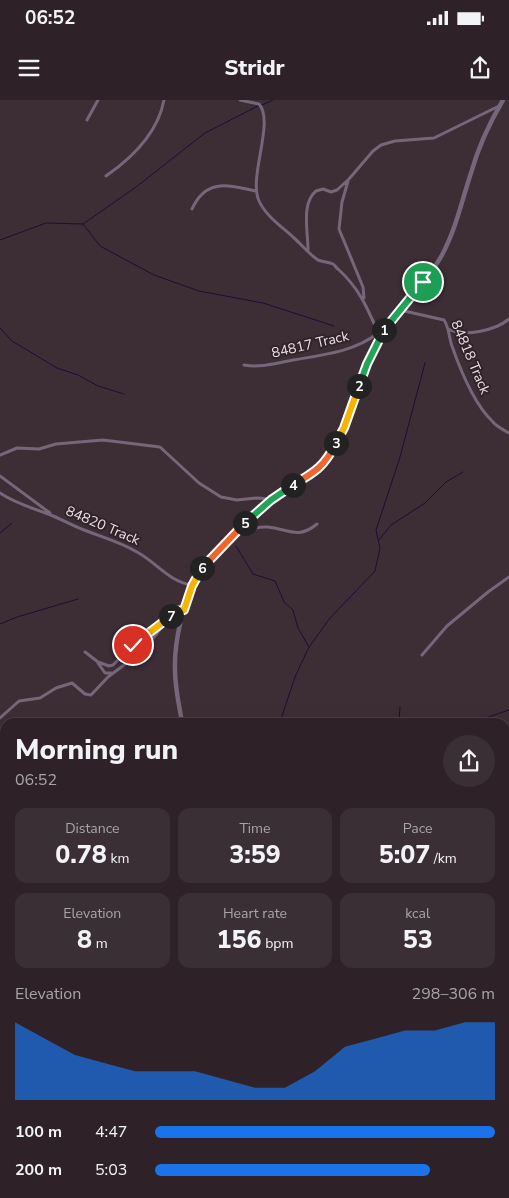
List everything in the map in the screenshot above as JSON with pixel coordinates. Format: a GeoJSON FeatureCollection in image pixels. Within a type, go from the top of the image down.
{"type":"FeatureCollection","features":[{"type":"Feature","properties":{"kind":"street"},"geometry":{"type":"LineString","coordinates":[[87,120],[98,100]]}},
{"type":"Feature","properties":{"kind":"street"},"geometry":{"type":"LineString","coordinates":[[106,176],[116,169],[151,132],[164,100]]}},
{"type":"Feature","properties":{"kind":"street"},"geometry":{"type":"LineString","coordinates":[[240,100],[259,104],[263,111],[256,184],[256,192],[262,207],[308,251],[320,260],[332,264],[348,278],[364,299]]}},
{"type":"Feature","properties":{"kind":"street"},"geometry":{"type":"LineString","coordinates":[[181,718],[176,694],[175,653],[184,610],[196,576],[251,516],[271,500],[314,474],[323,465],[344,428],[379,335],[423,282],[445,248],[456,222],[471,170],[502,100]]}},
{"type":"Feature","properties":{"kind":"street"},"geometry":{"type":"LineString","coordinates":[[308,251],[306,218],[308,202],[316,190],[334,192],[349,179],[373,151],[388,142],[434,138],[499,106]]}},
{"type":"Feature","properties":{"kind":"street"},"geometry":{"type":"LineString","coordinates":[[349,179],[342,202],[339,229],[379,335]]}},
{"type":"Feature","properties":{"kind":"street"},"geometry":{"type":"LineString","coordinates":[[192,209],[205,190],[210,187],[238,187],[256,192]]}},
{"type":"Feature","properties":{"kind":"street","name":"84818 Track"},"geometry":{"type":"LineString","coordinates":[[400,310],[444,320],[447,324],[454,353],[478,404],[493,423],[509,433]]}},
{"type":"Feature","properties":{"kind":"street"},"geometry":{"type":"LineString","coordinates":[[447,329],[455,333],[470,332],[494,327],[509,319]]}},
{"type":"Feature","properties":{"kind":"street","name":"84817 Track"},"geometry":{"type":"LineString","coordinates":[[244,364],[265,366],[332,353],[379,335]]}},
{"type":"Feature","properties":{"kind":"street"},"geometry":{"type":"LineString","coordinates":[[0,455],[17,448],[39,449],[56,444],[103,440],[160,446],[199,483],[221,497],[237,500],[257,498],[271,500]]}},
{"type":"Feature","properties":{"kind":"street"},"geometry":{"type":"LineString","coordinates":[[0,476],[52,516]]}},
{"type":"Feature","properties":{"kind":"street","name":"84820 Track"},"geometry":{"type":"LineString","coordinates":[[0,493],[15,503],[52,516],[139,552],[174,579],[182,584],[192,586]]}},
{"type":"Feature","properties":{"kind":"street"},"geometry":{"type":"LineString","coordinates":[[236,532],[264,527],[297,533],[312,528],[317,524]]}},
{"type":"Feature","properties":{"kind":"street"},"geometry":{"type":"LineString","coordinates":[[422,655],[447,626],[509,577]]}},
{"type":"Feature","properties":{"kind":"street"},"geometry":{"type":"LineString","coordinates":[[0,718],[19,701],[34,700],[60,686],[72,683],[85,694],[92,695],[113,673],[144,650],[175,611],[184,610]]}},
{"type":"Feature","properties":{"kind":"street"},"geometry":{"type":"LineString","coordinates":[[85,652],[105,666],[113,664],[141,638],[168,619]]}},
{"type":"Feature","properties":{"kind":"street"},"geometry":{"type":"LineString","coordinates":[[98,662],[106,672],[113,673]]}},
{"type":"Feature","properties":{"kind":"waterway"},"geometry":{"type":"LineString","coordinates":[[262,105],[273,100]]}},
{"type":"Feature","properties":{"kind":"waterway"},"geometry":{"type":"LineString","coordinates":[[0,240],[46,223],[83,224],[136,187],[205,133],[258,106]]}},
{"type":"Feature","properties":{"kind":"waterway"},"geometry":{"type":"LineString","coordinates":[[83,224],[100,246],[154,275],[199,291],[263,303],[334,326]]}},
{"type":"Feature","properties":{"kind":"waterway"},"geometry":{"type":"LineString","coordinates":[[0,328],[12,341],[57,368],[78,375],[98,386],[124,394]]}},
{"type":"Feature","properties":{"kind":"waterway"},"geometry":{"type":"LineString","coordinates":[[281,718],[295,677],[309,647],[330,618],[375,571],[380,548],[376,530],[400,457],[425,363]]}},
{"type":"Feature","properties":{"kind":"waterway"},"geometry":{"type":"LineString","coordinates":[[379,540],[391,525],[425,503],[446,482],[463,472]]}},
{"type":"Feature","properties":{"kind":"waterway"},"geometry":{"type":"LineString","coordinates":[[0,533],[12,523]]}},
{"type":"Feature","properties":{"kind":"waterway"},"geometry":{"type":"LineString","coordinates":[[236,546],[253,574],[275,581],[284,602],[293,610],[298,628],[309,647]]}},
{"type":"Feature","properties":{"kind":"waterway"},"geometry":{"type":"LineString","coordinates":[[0,624],[78,599]]}},
{"type":"Feature","properties":{"kind":"waterway"},"geometry":{"type":"LineString","coordinates":[[399,718],[400,707]]}},
{"type":"Feature","properties":{"kind":"waterway"},"geometry":{"type":"LineString","coordinates":[[486,718],[509,710]]}},
{"type":"Feature","properties":{"kind":"route"},"geometry":{"type":"LineString","coordinates":[[133,645],[162,624],[175,611],[178,609],[184,610],[196,576],[251,516],[278,494],[314,474],[323,465],[344,428],[367,364],[380,337],[388,324],[423,282]]}}]}
